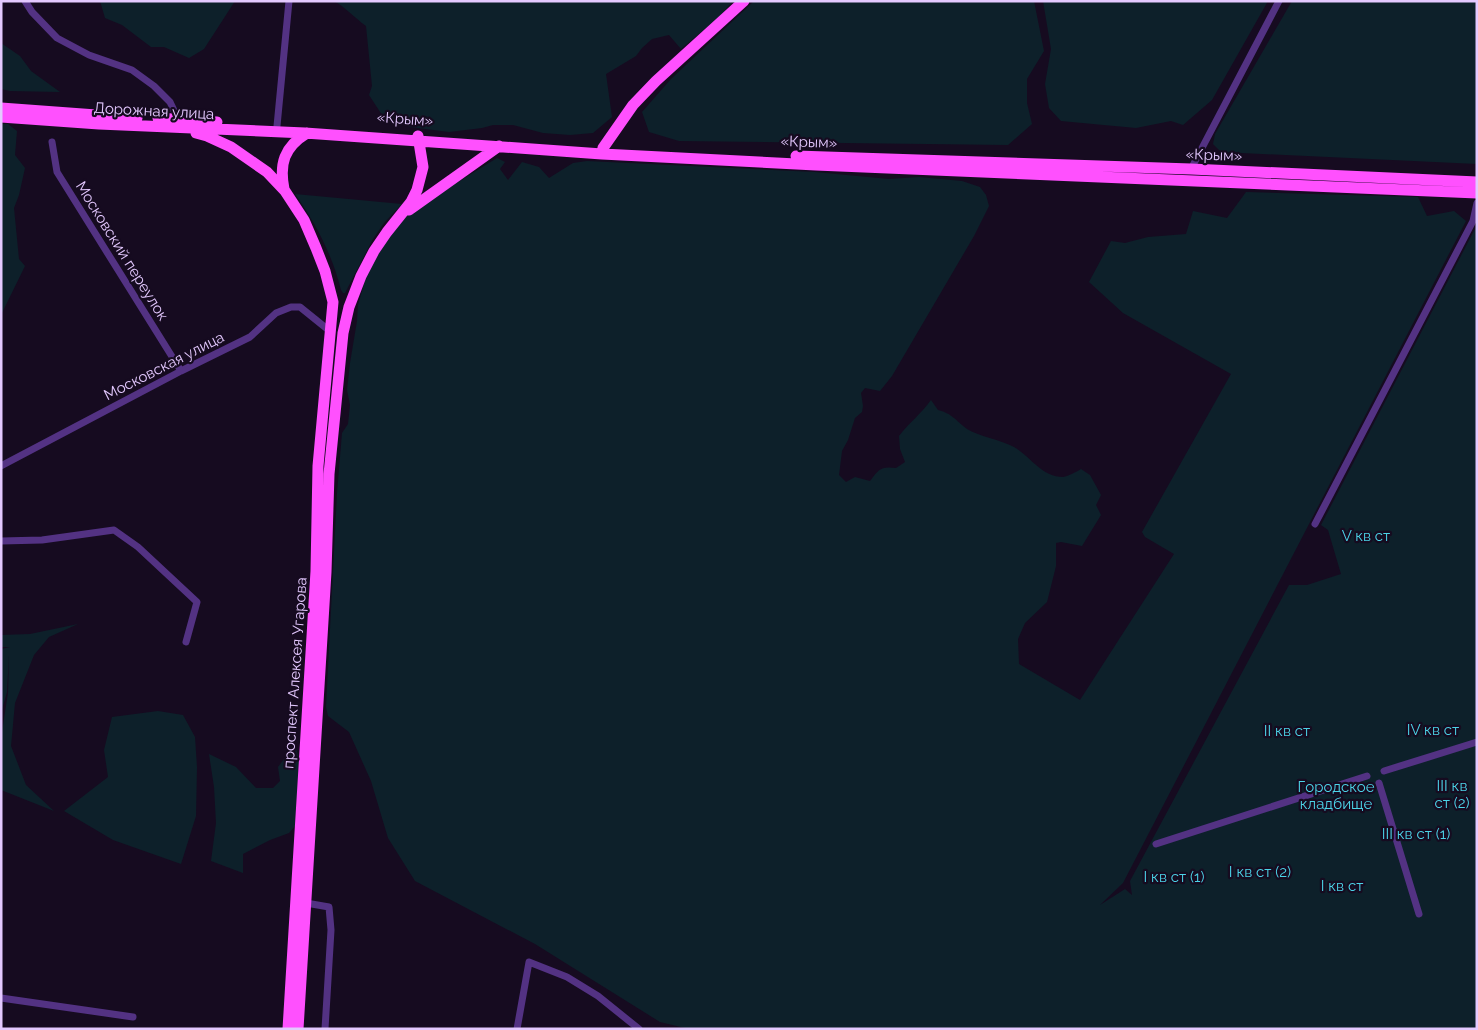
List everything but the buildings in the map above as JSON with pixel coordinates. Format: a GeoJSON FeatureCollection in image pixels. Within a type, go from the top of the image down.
{"type":"FeatureCollection","features":[{"type":"Feature","properties":{"kind":"main road"},"geometry":{"type":"LineString","coordinates":[[602,151],[633,104],[744,1]]}},
{"type":"Feature","properties":{"kind":"main road","name":"Дорожная улица"},"geometry":{"type":"LineString","coordinates":[[1,108],[140,118]]}},
{"type":"Feature","properties":{"kind":"main road","name":"Дорожная улица"},"geometry":{"type":"LineString","coordinates":[[1,117],[305,133]]}},
{"type":"Feature","properties":{"kind":"main road","name":"«Крым»"},"geometry":{"type":"LineString","coordinates":[[140,118],[317,128],[499,146],[1188,181],[1477,193]]}},
{"type":"Feature","properties":{"kind":"main road"},"geometry":{"type":"LineString","coordinates":[[158,126],[207,136],[231,147],[267,172],[285,191],[304,220],[325,272],[333,302],[337,333]]}},
{"type":"Feature","properties":{"kind":"main road"},"geometry":{"type":"LineString","coordinates":[[285,191],[282,167],[285,154],[305,133],[317,128]]}},
{"type":"Feature","properties":{"kind":"main road","name":"«Крым»"},"geometry":{"type":"LineString","coordinates":[[305,133],[418,138],[602,151],[1191,169],[1477,182]]}},
{"type":"Feature","properties":{"kind":"main road","name":"проспект Алексея Угарова"},"geometry":{"type":"LineString","coordinates":[[288,1029],[329,474],[337,333],[374,250],[411,202],[417,190],[423,167],[418,138]]}},
{"type":"Feature","properties":{"kind":"main road"},"geometry":{"type":"LineString","coordinates":[[399,217],[499,146]]}},
{"type":"Feature","properties":{"kind":"main road"},"geometry":{"type":"LineString","coordinates":[[1188,181],[1191,169]]}},
{"type":"Feature","properties":{"kind":"main road","name":"проспект Алексея Угарова"},"geometry":{"type":"LineString","coordinates":[[298,1029],[306,903],[321,572]]}},
{"type":"Feature","properties":{"kind":"street"},"geometry":{"type":"LineString","coordinates":[[25,1],[32,12],[57,38],[89,54],[132,70],[154,86],[170,102],[178,119]]}},
{"type":"Feature","properties":{"kind":"street"},"geometry":{"type":"LineString","coordinates":[[277,126],[289,1]]}},
{"type":"Feature","properties":{"kind":"street"},"geometry":{"type":"LineString","coordinates":[[1191,169],[1279,1]]}},
{"type":"Feature","properties":{"kind":"street","name":"Московский переулок"},"geometry":{"type":"LineString","coordinates":[[52,142],[56,172],[181,371]]}},
{"type":"Feature","properties":{"kind":"street"},"geometry":{"type":"LineString","coordinates":[[1315,524],[1473,221],[1477,203]]}},
{"type":"Feature","properties":{"kind":"street","name":"Московская улица"},"geometry":{"type":"LineString","coordinates":[[1,466],[181,371],[250,337],[276,313],[291,307],[300,307],[337,333]]}},
{"type":"Feature","properties":{"kind":"street"},"geometry":{"type":"LineString","coordinates":[[1,541],[42,540],[114,530],[138,547],[197,602],[186,642]]}},
{"type":"Feature","properties":{"kind":"street"},"geometry":{"type":"LineString","coordinates":[[1384,771],[1477,742]]}},
{"type":"Feature","properties":{"kind":"street"},"geometry":{"type":"LineString","coordinates":[[1156,844],[1367,776]]}},
{"type":"Feature","properties":{"kind":"street"},"geometry":{"type":"LineString","coordinates":[[1378,783],[1419,914]]}},
{"type":"Feature","properties":{"kind":"street"},"geometry":{"type":"LineString","coordinates":[[306,903],[329,907],[331,930],[325,1029]]}},
{"type":"Feature","properties":{"kind":"street"},"geometry":{"type":"LineString","coordinates":[[517,1029],[530,962],[567,977],[598,996],[637,1028]]}},
{"type":"Feature","properties":{"kind":"street"},"geometry":{"type":"LineString","coordinates":[[1,998],[133,1017]]}},
{"type":"Feature","properties":{"kind":"green space"},"geometry":{"type":"Polygon","coordinates":[[[100,1],[235,1],[204,49],[189,58],[164,47],[151,47],[122,25],[105,18],[100,1]]]}},
{"type":"Feature","properties":{"kind":"green space"},"geometry":{"type":"Polygon","coordinates":[[[334,1],[733,1],[719,17],[681,49],[669,35],[652,39],[636,56],[606,74],[612,117],[593,133],[570,135],[543,133],[513,125],[493,125],[449,132],[410,127],[384,118],[369,95],[372,86],[366,26],[334,1]]]}},
{"type":"Feature","properties":{"kind":"green space"},"geometry":{"type":"Polygon","coordinates":[[[754,1],[1034,1],[1044,51],[1027,79],[1027,103],[1032,124],[1008,145],[679,141],[649,132],[642,112],[671,79],[754,1]]]}},
{"type":"Feature","properties":{"kind":"green space"},"geometry":{"type":"Polygon","coordinates":[[[1043,1],[1268,1],[1212,100],[1183,125],[1171,121],[1136,128],[1061,121],[1049,108],[1045,84],[1051,49],[1043,1]]]}},
{"type":"Feature","properties":{"kind":"green space"},"geometry":{"type":"Polygon","coordinates":[[[1292,1],[1477,1],[1477,164],[1221,152],[1213,144],[1215,134],[1292,1]]]}},
{"type":"Feature","properties":{"kind":"green space"},"geometry":{"type":"Polygon","coordinates":[[[1,43],[20,56],[31,71],[60,92],[10,91],[1,89],[1,43]]]}},
{"type":"Feature","properties":{"kind":"green space"},"geometry":{"type":"Polygon","coordinates":[[[1,124],[8,124],[17,131],[15,155],[25,168],[14,208],[19,259],[25,266],[1,315],[1,124]]]}},
{"type":"Feature","properties":{"kind":"green space"},"geometry":{"type":"Polygon","coordinates":[[[497,158],[505,162],[500,169],[508,180],[522,162],[539,167],[549,178],[573,163],[587,161],[815,172],[889,179],[919,177],[962,181],[980,187],[986,195],[989,206],[974,236],[892,376],[880,391],[865,388],[861,393],[862,412],[855,418],[848,440],[842,451],[839,475],[846,482],[855,477],[870,481],[881,469],[896,468],[905,462],[900,449],[899,436],[931,400],[938,410],[951,415],[967,429],[1014,447],[1049,474],[1063,477],[1081,469],[1090,475],[1101,495],[1096,505],[1101,515],[1082,546],[1061,542],[1056,543],[1056,566],[1047,602],[1025,623],[1018,639],[1019,664],[1080,700],[1174,554],[1145,537],[1142,532],[1231,374],[1123,313],[1089,282],[1111,241],[1125,243],[1148,237],[1186,234],[1193,211],[1227,218],[1246,192],[1418,197],[1427,216],[1454,211],[1466,221],[1123,883],[1100,905],[1125,889],[1132,895],[1130,881],[1289,585],[1307,585],[1341,574],[1328,530],[1321,525],[1477,225],[1477,1029],[689,1029],[660,1022],[535,944],[415,881],[388,838],[371,781],[349,732],[328,716],[326,707],[342,433],[348,424],[350,405],[347,390],[358,305],[366,277],[382,244],[408,213],[497,158]]]}},
{"type":"Feature","properties":{"kind":"green space"},"geometry":{"type":"Polygon","coordinates":[[[295,194],[402,204],[384,223],[373,239],[345,293],[341,290],[333,264],[322,240],[295,194]]]}},
{"type":"Feature","properties":{"kind":"green space"},"geometry":{"type":"Polygon","coordinates":[[[78,624],[49,637],[34,655],[15,703],[11,746],[26,785],[54,811],[1,790],[1,738],[8,693],[9,655],[7,692],[1,713],[1,649],[10,647],[1,647],[1,635],[30,634],[78,624]]]}},
{"type":"Feature","properties":{"kind":"green space"},"geometry":{"type":"Polygon","coordinates":[[[158,711],[183,715],[195,737],[197,767],[196,816],[181,864],[113,840],[64,811],[108,777],[104,750],[112,717],[158,711]]]}},
{"type":"Feature","properties":{"kind":"green space"},"geometry":{"type":"Polygon","coordinates":[[[296,748],[299,759],[295,826],[289,833],[270,840],[243,854],[243,873],[211,861],[216,823],[214,787],[209,754],[236,767],[256,788],[273,788],[280,781],[278,767],[287,755],[296,748]]]}},
{"type":"Feature","properties":{"kind":"park label","name":"V кв ст"},"geometry":{"type":"Point","coordinates":[1366,536]}},
{"type":"Feature","properties":{"kind":"park label","name":"IV кв ст"},"geometry":{"type":"Point","coordinates":[1433,730]}},
{"type":"Feature","properties":{"kind":"park label","name":"II кв ст"},"geometry":{"type":"Point","coordinates":[1287,731]}},
{"type":"Feature","properties":{"kind":"park label","name":"III кв ст (2)"},"geometry":{"type":"Point","coordinates":[1452,794]}},
{"type":"Feature","properties":{"kind":"park label","name":"Городское кладбище"},"geometry":{"type":"Point","coordinates":[1336,796]}},
{"type":"Feature","properties":{"kind":"park label","name":"III кв ст (1)"},"geometry":{"type":"Point","coordinates":[1416,834]}},
{"type":"Feature","properties":{"kind":"park label","name":"I кв ст (2)"},"geometry":{"type":"Point","coordinates":[1260,872]}},
{"type":"Feature","properties":{"kind":"park label","name":"I кв ст (1)"},"geometry":{"type":"Point","coordinates":[1174,877]}},
{"type":"Feature","properties":{"kind":"park label","name":"I кв ст"},"geometry":{"type":"Point","coordinates":[1342,886]}}]}
